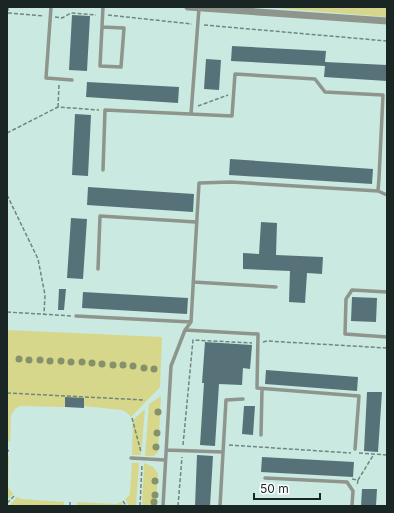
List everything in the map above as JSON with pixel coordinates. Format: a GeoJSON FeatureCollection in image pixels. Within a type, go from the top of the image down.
{"type":"FeatureCollection","features":[{"type":"Feature","properties":{"kind":"street"},"geometry":{"type":"LineString","coordinates":[[188,7],[387,21]]}},
{"type":"Feature","properties":{"kind":"lane"},"geometry":{"type":"LineString","coordinates":[[51,7],[46,78],[72,80]]}},
{"type":"Feature","properties":{"kind":"lane"},"geometry":{"type":"LineString","coordinates":[[102,27],[124,28],[121,67],[100,66],[103,7]]}},
{"type":"Feature","properties":{"kind":"lane"},"geometry":{"type":"LineString","coordinates":[[191,114],[199,8]]}},
{"type":"Feature","properties":{"kind":"lane"},"geometry":{"type":"LineString","coordinates":[[103,170],[105,110],[232,116],[235,74],[315,78],[325,92],[383,96],[378,191]]}},
{"type":"Feature","properties":{"kind":"lane"},"geometry":{"type":"LineString","coordinates":[[163,506],[171,366],[184,330],[191,322],[199,183],[231,182],[378,191],[387,195]]}},
{"type":"Feature","properties":{"kind":"lane"},"geometry":{"type":"LineString","coordinates":[[98,269],[100,216],[196,222]]}},
{"type":"Feature","properties":{"kind":"lane"},"geometry":{"type":"LineString","coordinates":[[194,282],[276,287]]}},
{"type":"Feature","properties":{"kind":"lane"},"geometry":{"type":"LineString","coordinates":[[387,292],[352,290],[346,299],[345,334],[387,337]]}},
{"type":"Feature","properties":{"kind":"lane"},"geometry":{"type":"LineString","coordinates":[[76,316],[191,322]]}},
{"type":"Feature","properties":{"kind":"lane"},"geometry":{"type":"LineString","coordinates":[[184,330],[258,334],[257,388],[359,396],[356,449]]}},
{"type":"Feature","properties":{"kind":"lane"},"geometry":{"type":"LineString","coordinates":[[261,435],[262,389]]}},
{"type":"Feature","properties":{"kind":"lane"},"geometry":{"type":"LineString","coordinates":[[220,506],[226,400],[243,399]]}},
{"type":"Feature","properties":{"kind":"lane"},"geometry":{"type":"LineString","coordinates":[[166,450],[223,452]]}},
{"type":"Feature","properties":{"kind":"lane"},"geometry":{"type":"LineString","coordinates":[[132,458],[165,460]]}},
{"type":"Feature","properties":{"kind":"lane"},"geometry":{"type":"LineString","coordinates":[[265,478],[347,482],[353,491],[352,506]]}},
{"type":"Feature","properties":{"kind":"path"},"geometry":{"type":"LineString","coordinates":[[8,7],[7,13],[50,17],[62,18],[71,13],[103,15],[387,41]]}},
{"type":"Feature","properties":{"kind":"path"},"geometry":{"type":"LineString","coordinates":[[58,107],[59,79]]}},
{"type":"Feature","properties":{"kind":"path"},"geometry":{"type":"LineString","coordinates":[[192,109],[234,93]]}},
{"type":"Feature","properties":{"kind":"path"},"geometry":{"type":"LineString","coordinates":[[7,134],[58,107],[105,110]]}},
{"type":"Feature","properties":{"kind":"path"},"geometry":{"type":"LineString","coordinates":[[7,195],[38,259],[45,295],[44,314]]}},
{"type":"Feature","properties":{"kind":"path"},"geometry":{"type":"LineString","coordinates":[[7,312],[76,316]]}},
{"type":"Feature","properties":{"kind":"path"},"geometry":{"type":"LineString","coordinates":[[7,393],[145,400]]}},
{"type":"Feature","properties":{"kind":"path"},"geometry":{"type":"LineString","coordinates":[[223,445],[350,453]]}},
{"type":"Feature","properties":{"kind":"path"},"geometry":{"type":"LineString","coordinates":[[178,506],[182,450]]}},
{"type":"Feature","properties":{"kind":"path"},"geometry":{"type":"LineString","coordinates":[[358,453],[387,455]]}},
{"type":"Feature","properties":{"kind":"path"},"geometry":{"type":"LineString","coordinates":[[358,480],[374,454]]}},
{"type":"Feature","properties":{"kind":"path"},"geometry":{"type":"LineString","coordinates":[[7,503],[15,495]]}},
{"type":"Feature","properties":{"kind":"path"},"geometry":{"type":"LineString","coordinates":[[124,501],[126,506]]}},
{"type":"Feature","properties":{"kind":"green space"},"geometry":{"type":"Polygon","coordinates":[[[263,7],[387,7],[387,17],[263,7]]]}},
{"type":"Feature","properties":{"kind":"green space"},"geometry":{"type":"Polygon","coordinates":[[[7,330],[162,337],[160,387],[131,417],[122,410],[65,404],[65,407],[20,406],[15,409],[11,415],[10,442],[7,442],[7,330]]]}},
{"type":"Feature","properties":{"kind":"green space"},"geometry":{"type":"Polygon","coordinates":[[[161,396],[158,452],[154,456],[145,456],[149,404],[161,396]]]}},
{"type":"Feature","properties":{"kind":"green space"},"geometry":{"type":"Polygon","coordinates":[[[145,409],[141,455],[132,455],[133,420],[145,409]]]}},
{"type":"Feature","properties":{"kind":"green space"},"geometry":{"type":"Polygon","coordinates":[[[7,456],[9,456],[8,487],[13,494],[7,500],[7,456]]]}},
{"type":"Feature","properties":{"kind":"green space"},"geometry":{"type":"Polygon","coordinates":[[[132,463],[139,463],[136,506],[129,506],[125,499],[129,496],[130,492],[132,463]]]}},
{"type":"Feature","properties":{"kind":"green space"},"geometry":{"type":"Polygon","coordinates":[[[144,463],[153,467],[158,473],[156,506],[142,506],[144,463]]]}},
{"type":"Feature","properties":{"kind":"green space"},"geometry":{"type":"Polygon","coordinates":[[[17,497],[21,499],[64,502],[64,506],[9,506],[17,497]]]}},
{"type":"Feature","properties":{"kind":"green space"},"geometry":{"type":"Polygon","coordinates":[[[77,502],[116,504],[121,502],[124,506],[77,506],[77,502]]]}},
{"type":"Feature","properties":{"kind":"building"},"geometry":{"type":"Polygon","coordinates":[[[72,15],[90,16],[87,71],[69,70],[72,15]]]}},
{"type":"Feature","properties":{"kind":"building"},"geometry":{"type":"Polygon","coordinates":[[[232,46],[326,51],[325,62],[387,65],[387,81],[324,77],[325,66],[231,61],[232,46]]]}},
{"type":"Feature","properties":{"kind":"building"},"geometry":{"type":"Polygon","coordinates":[[[206,59],[221,60],[219,90],[204,89],[206,59]]]}},
{"type":"Feature","properties":{"kind":"building"},"geometry":{"type":"Polygon","coordinates":[[[87,82],[179,87],[178,103],[86,97],[87,82]]]}},
{"type":"Feature","properties":{"kind":"building"},"geometry":{"type":"Polygon","coordinates":[[[75,114],[91,115],[88,176],[72,175],[75,114]]]}},
{"type":"Feature","properties":{"kind":"building"},"geometry":{"type":"Polygon","coordinates":[[[230,159],[373,169],[372,184],[229,175],[230,159]]]}},
{"type":"Feature","properties":{"kind":"building"},"geometry":{"type":"Polygon","coordinates":[[[88,187],[194,194],[193,212],[87,205],[88,187]]]}},
{"type":"Feature","properties":{"kind":"building"},"geometry":{"type":"Polygon","coordinates":[[[71,218],[87,219],[83,279],[67,278],[71,218]]]}},
{"type":"Feature","properties":{"kind":"building"},"geometry":{"type":"Polygon","coordinates":[[[261,222],[277,223],[276,255],[323,257],[322,274],[307,273],[305,303],[289,302],[290,271],[243,269],[243,253],[259,254],[261,222]]]}},
{"type":"Feature","properties":{"kind":"building"},"geometry":{"type":"Polygon","coordinates":[[[59,289],[66,289],[64,310],[58,310],[59,289]]]}},
{"type":"Feature","properties":{"kind":"building"},"geometry":{"type":"Polygon","coordinates":[[[83,292],[188,298],[187,314],[82,308],[83,292]]]}},
{"type":"Feature","properties":{"kind":"building"},"geometry":{"type":"Polygon","coordinates":[[[352,297],[377,298],[376,322],[351,321],[352,297]]]}},
{"type":"Feature","properties":{"kind":"building"},"geometry":{"type":"Polygon","coordinates":[[[205,342],[252,345],[250,369],[243,368],[242,385],[219,384],[215,446],[200,445],[205,342]]]}},
{"type":"Feature","properties":{"kind":"building"},"geometry":{"type":"Polygon","coordinates":[[[266,370],[358,377],[357,391],[265,384],[266,370]]]}},
{"type":"Feature","properties":{"kind":"building"},"geometry":{"type":"Polygon","coordinates":[[[367,392],[382,392],[378,452],[364,451],[367,392]]]}},
{"type":"Feature","properties":{"kind":"building"},"geometry":{"type":"Polygon","coordinates":[[[65,397],[84,398],[84,408],[65,407],[65,397]]]}},
{"type":"Feature","properties":{"kind":"building"},"geometry":{"type":"Polygon","coordinates":[[[244,406],[255,406],[253,435],[242,434],[244,406]]]}},
{"type":"Feature","properties":{"kind":"building"},"geometry":{"type":"Polygon","coordinates":[[[197,455],[213,456],[210,506],[195,506],[197,455]]]}},
{"type":"Feature","properties":{"kind":"building"},"geometry":{"type":"Polygon","coordinates":[[[262,457],[354,462],[353,477],[261,472],[262,457]]]}},
{"type":"Feature","properties":{"kind":"building"},"geometry":{"type":"Polygon","coordinates":[[[362,489],[377,489],[376,506],[361,506],[362,489]]]}}]}
